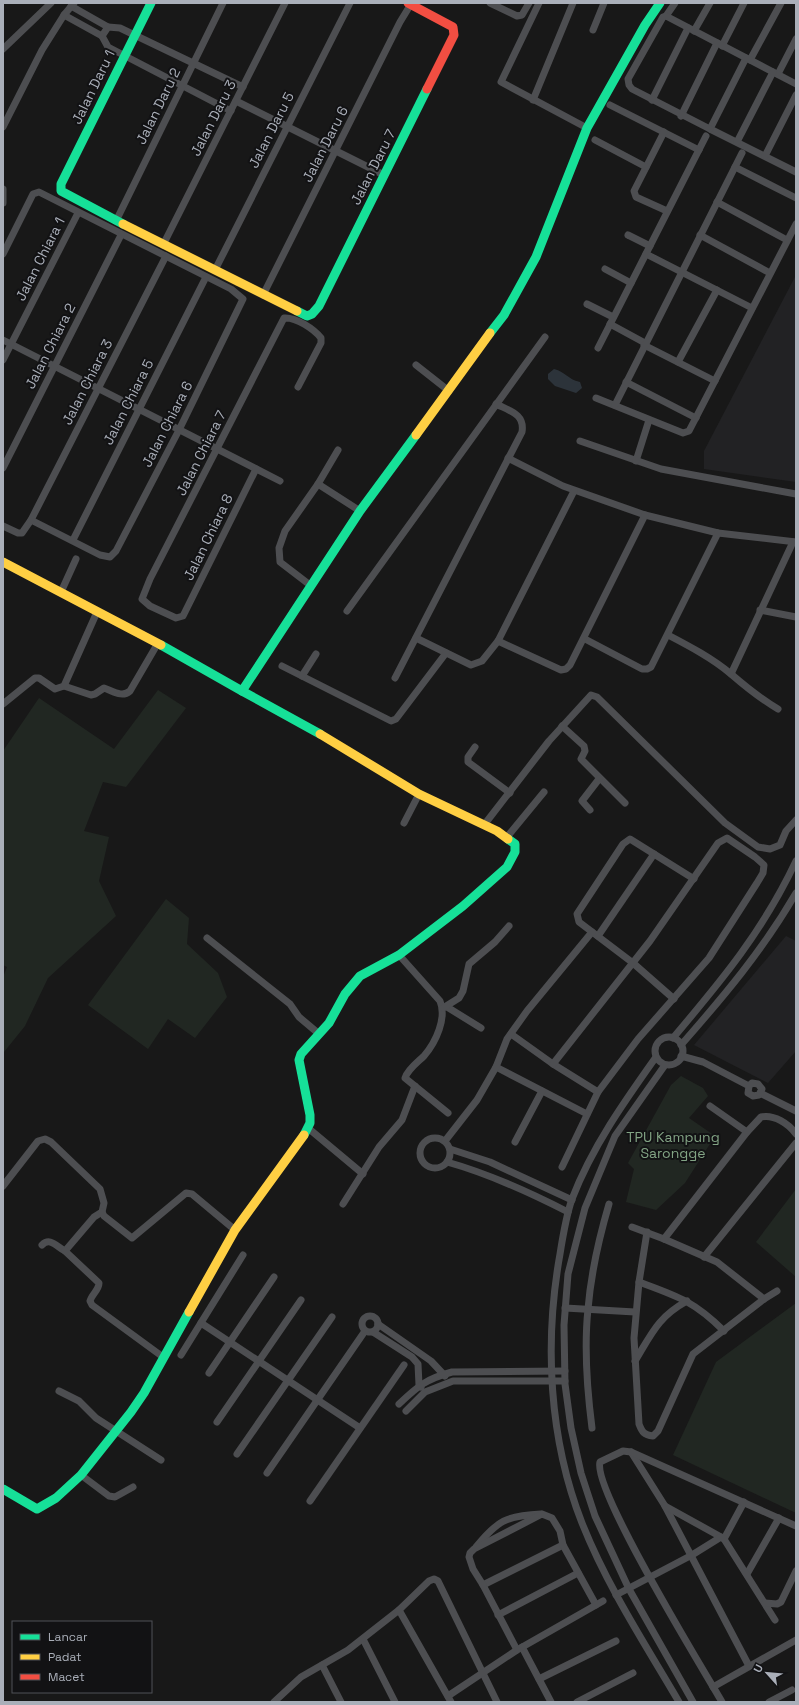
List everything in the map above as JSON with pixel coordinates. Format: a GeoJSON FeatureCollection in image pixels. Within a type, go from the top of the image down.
{"type":"FeatureCollection","features":[{"type":"Feature","properties":{"kind":"street"},"geometry":{"type":"LineString","coordinates":[[3,49],[51,3]]}},
{"type":"Feature","properties":{"kind":"street","name":"Jalan Daru 1"},"geometry":{"type":"LineString","coordinates":[[116,221],[61,191],[61,184],[151,3]]}},
{"type":"Feature","properties":{"kind":"street","name":"Jalan Daru 2"},"geometry":{"type":"LineString","coordinates":[[116,221],[223,3]]}},
{"type":"Feature","properties":{"kind":"street","name":"Jalan Daru 3"},"geometry":{"type":"LineString","coordinates":[[163,245],[285,3]]}},
{"type":"Feature","properties":{"kind":"street","name":"Jalan Daru 5"},"geometry":{"type":"LineString","coordinates":[[215,270],[350,3]]}},
{"type":"Feature","properties":{"kind":"street"},"geometry":{"type":"LineString","coordinates":[[490,3],[516,16],[522,15],[529,3]]}},
{"type":"Feature","properties":{"kind":"street"},"geometry":{"type":"LineString","coordinates":[[539,3],[501,82],[587,128]]}},
{"type":"Feature","properties":{"kind":"street"},"geometry":{"type":"LineString","coordinates":[[533,100],[574,3]]}},
{"type":"Feature","properties":{"kind":"street"},"geometry":{"type":"LineString","coordinates":[[593,30],[604,3]]}},
{"type":"Feature","properties":{"kind":"street"},"geometry":{"type":"LineString","coordinates":[[242,691],[310,585],[360,511],[504,315],[536,257],[587,128],[644,25],[660,3]]}},
{"type":"Feature","properties":{"kind":"street"},"geometry":{"type":"LineString","coordinates":[[675,3],[666,16],[661,19],[628,79],[628,85],[632,89],[708,132],[737,142],[796,172]]}},
{"type":"Feature","properties":{"kind":"street"},"geometry":{"type":"LineString","coordinates":[[652,100],[691,30],[710,3]]}},
{"type":"Feature","properties":{"kind":"street"},"geometry":{"type":"LineString","coordinates":[[681,116],[744,3]]}},
{"type":"Feature","properties":{"kind":"street"},"geometry":{"type":"LineString","coordinates":[[598,348],[708,132],[781,3]]}},
{"type":"Feature","properties":{"kind":"street"},"geometry":{"type":"LineString","coordinates":[[3,127],[42,50],[72,4],[108,27],[120,28],[243,87]]}},
{"type":"Feature","properties":{"kind":"street","name":"Jalan Daru 7"},"geometry":{"type":"LineString","coordinates":[[263,295],[307,316],[312,314],[319,306],[449,47],[455,30],[453,27],[409,4]]}},
{"type":"Feature","properties":{"kind":"street","name":"Jalan Daru 6"},"geometry":{"type":"LineString","coordinates":[[263,295],[409,4]]}},
{"type":"Feature","properties":{"kind":"street"},"geometry":{"type":"LineString","coordinates":[[64,15],[102,36],[108,47],[231,111]]}},
{"type":"Feature","properties":{"kind":"street"},"geometry":{"type":"LineString","coordinates":[[666,16],[796,84]]}},
{"type":"Feature","properties":{"kind":"street"},"geometry":{"type":"LineString","coordinates":[[102,36],[108,27]]}},
{"type":"Feature","properties":{"kind":"street"},"geometry":{"type":"LineString","coordinates":[[737,142],[775,73],[796,39]]}},
{"type":"Feature","properties":{"kind":"street"},"geometry":{"type":"LineString","coordinates":[[765,156],[796,95]]}},
{"type":"Feature","properties":{"kind":"street"},"geometry":{"type":"LineString","coordinates":[[236,100],[384,175]]}},
{"type":"Feature","properties":{"kind":"street"},"geometry":{"type":"LineString","coordinates":[[610,105],[699,150]]}},
{"type":"Feature","properties":{"kind":"street"},"geometry":{"type":"LineString","coordinates":[[664,132],[634,189],[634,194],[667,211]]}},
{"type":"Feature","properties":{"kind":"street"},"geometry":{"type":"LineString","coordinates":[[595,140],[646,167]]}},
{"type":"Feature","properties":{"kind":"street"},"geometry":{"type":"LineString","coordinates":[[615,405],[644,344],[742,153]]}},
{"type":"Feature","properties":{"kind":"street"},"geometry":{"type":"LineString","coordinates":[[735,167],[796,198]]}},
{"type":"Feature","properties":{"kind":"street"},"geometry":{"type":"LineString","coordinates":[[3,189],[3,203]]}},
{"type":"Feature","properties":{"kind":"street"},"geometry":{"type":"LineString","coordinates":[[3,254],[33,194],[39,192],[206,277]]}},
{"type":"Feature","properties":{"kind":"street"},"geometry":{"type":"LineString","coordinates":[[717,202],[787,240]]}},
{"type":"Feature","properties":{"kind":"street","name":"Jalan Chiara 1"},"geometry":{"type":"LineString","coordinates":[[3,360],[78,213]]}},
{"type":"Feature","properties":{"kind":"street"},"geometry":{"type":"LineString","coordinates":[[116,221],[263,295]]}},
{"type":"Feature","properties":{"kind":"street"},"geometry":{"type":"LineString","coordinates":[[596,398],[683,433],[689,430],[796,224]]}},
{"type":"Feature","properties":{"kind":"street","name":"Jalan Chiara 2"},"geometry":{"type":"LineString","coordinates":[[3,468],[121,235]]}},
{"type":"Feature","properties":{"kind":"street"},"geometry":{"type":"LineString","coordinates":[[628,235],[650,246]]}},
{"type":"Feature","properties":{"kind":"street"},"geometry":{"type":"LineString","coordinates":[[700,235],[770,273]]}},
{"type":"Feature","properties":{"kind":"street"},"geometry":{"type":"LineString","coordinates":[[646,254],[752,308]]}},
{"type":"Feature","properties":{"kind":"street","name":"Jalan Chiara 3"},"geometry":{"type":"LineString","coordinates":[[3,526],[18,533],[22,533],[31,520],[166,256]]}},
{"type":"Feature","properties":{"kind":"street"},"geometry":{"type":"LineString","coordinates":[[605,269],[631,282]]}},
{"type":"Feature","properties":{"kind":"street","name":"Jalan Chiara 6"},"geometry":{"type":"LineString","coordinates":[[72,540],[100,555],[110,557],[116,551],[179,430],[243,300],[231,289],[206,277]]}},
{"type":"Feature","properties":{"kind":"street","name":"Jalan Chiara 5"},"geometry":{"type":"LineString","coordinates":[[72,540],[206,277]]}},
{"type":"Feature","properties":{"kind":"street"},"geometry":{"type":"LineString","coordinates":[[678,362],[717,290]]}},
{"type":"Feature","properties":{"kind":"street"},"geometry":{"type":"LineString","coordinates":[[588,304],[644,344],[714,381]]}},
{"type":"Feature","properties":{"kind":"street","name":"Jalan Chiara 7"},"geometry":{"type":"LineString","coordinates":[[183,616],[176,618],[150,606],[142,599],[150,579],[218,450],[280,323],[284,318],[290,318],[316,332],[321,338],[321,343],[298,387]]}},
{"type":"Feature","properties":{"kind":"street"},"geometry":{"type":"LineString","coordinates":[[347,611],[545,337]]}},
{"type":"Feature","properties":{"kind":"street"},"geometry":{"type":"LineString","coordinates":[[3,340],[280,481]]}},
{"type":"Feature","properties":{"kind":"street"},"geometry":{"type":"LineString","coordinates":[[416,365],[449,391]]}},
{"type":"Feature","properties":{"kind":"street"},"geometry":{"type":"LineString","coordinates":[[626,382],[696,418]]}},
{"type":"Feature","properties":{"kind":"street"},"geometry":{"type":"LineString","coordinates":[[395,678],[522,432],[524,423],[521,418],[496,404]]}},
{"type":"Feature","properties":{"kind":"street"},"geometry":{"type":"LineString","coordinates":[[636,461],[649,420]]}},
{"type":"Feature","properties":{"kind":"street"},"geometry":{"type":"LineString","coordinates":[[580,441],[661,469],[691,476],[796,494]]}},
{"type":"Feature","properties":{"kind":"street"},"geometry":{"type":"LineString","coordinates":[[310,585],[280,562],[279,548],[286,531],[318,484],[338,450]]}},
{"type":"Feature","properties":{"kind":"street"},"geometry":{"type":"LineString","coordinates":[[508,458],[574,491],[645,515],[718,532],[795,542],[760,610],[731,674]]}},
{"type":"Feature","properties":{"kind":"street","name":"Jalan Chiara 8"},"geometry":{"type":"LineString","coordinates":[[183,616],[256,469]]}},
{"type":"Feature","properties":{"kind":"street"},"geometry":{"type":"LineString","coordinates":[[318,484],[360,511]]}},
{"type":"Feature","properties":{"kind":"street"},"geometry":{"type":"LineString","coordinates":[[416,638],[471,665],[482,661],[498,641],[574,491]]}},
{"type":"Feature","properties":{"kind":"street"},"geometry":{"type":"LineString","coordinates":[[498,641],[561,670],[566,669],[570,665],[584,639],[645,515]]}},
{"type":"Feature","properties":{"kind":"street"},"geometry":{"type":"LineString","coordinates":[[31,520],[72,540]]}},
{"type":"Feature","properties":{"kind":"street"},"geometry":{"type":"LineString","coordinates":[[584,639],[642,669],[651,667],[718,532]]}},
{"type":"Feature","properties":{"kind":"street"},"geometry":{"type":"LineString","coordinates":[[61,592],[76,559]]}},
{"type":"Feature","properties":{"kind":"street"},"geometry":{"type":"LineString","coordinates":[[3,562],[158,643],[242,691],[312,728],[420,794],[507,837],[515,844],[515,852],[507,867],[463,906],[399,955],[360,976],[345,994],[329,1023],[318,1033],[301,1054],[299,1060],[310,1115],[308,1128],[235,1230],[144,1393],[115,1430],[100,1453],[81,1475],[56,1498],[38,1510],[3,1489]]}},
{"type":"Feature","properties":{"kind":"street"},"geometry":{"type":"LineString","coordinates":[[760,610],[796,617]]}},
{"type":"Feature","properties":{"kind":"street"},"geometry":{"type":"LineString","coordinates":[[64,686],[97,612]]}},
{"type":"Feature","properties":{"kind":"street"},"geometry":{"type":"LineString","coordinates":[[668,635],[693,648],[731,674],[749,690],[778,709]]}},
{"type":"Feature","properties":{"kind":"street"},"geometry":{"type":"LineString","coordinates":[[3,704],[35,678],[39,678],[55,689],[64,686],[91,695],[104,688],[122,695],[126,695],[130,691],[158,643]]}},
{"type":"Feature","properties":{"kind":"street"},"geometry":{"type":"LineString","coordinates":[[282,666],[391,721],[396,719],[446,653]]}},
{"type":"Feature","properties":{"kind":"street"},"geometry":{"type":"LineString","coordinates":[[302,676],[316,654]]}},
{"type":"Feature","properties":{"kind":"street"},"geometry":{"type":"LineString","coordinates":[[484,825],[562,726],[591,695],[597,697],[709,809],[755,846],[770,850],[780,845],[786,831],[796,820]]}},
{"type":"Feature","properties":{"kind":"street"},"geometry":{"type":"LineString","coordinates":[[562,726],[584,746],[586,751],[581,760],[625,803]]}},
{"type":"Feature","properties":{"kind":"street"},"geometry":{"type":"LineString","coordinates":[[475,747],[468,757],[468,762],[510,792]]}},
{"type":"Feature","properties":{"kind":"street"},"geometry":{"type":"LineString","coordinates":[[590,810],[582,801],[599,779]]}},
{"type":"Feature","properties":{"kind":"street"},"geometry":{"type":"LineString","coordinates":[[507,837],[544,792]]}},
{"type":"Feature","properties":{"kind":"street"},"geometry":{"type":"LineString","coordinates":[[404,823],[420,794]]}},
{"type":"Feature","properties":{"kind":"street"},"geometry":{"type":"LineString","coordinates":[[553,1064],[633,963],[718,844],[727,838],[764,865],[763,873],[709,958],[638,1040],[598,1092],[562,1167]]}},
{"type":"Feature","properties":{"kind":"street"},"geometry":{"type":"LineString","coordinates":[[674,1000],[633,963],[579,922],[577,914],[625,842],[630,839],[694,878]]}},
{"type":"Feature","properties":{"kind":"street"},"geometry":{"type":"LineString","coordinates":[[445,1141],[477,1100],[496,1067],[511,1034],[595,934],[654,854]]}},
{"type":"Feature","properties":{"kind":"street"},"geometry":{"type":"LineString","coordinates":[[673,1038],[681,1045],[683,1053],[676,1064],[665,1065],[656,1057],[655,1049],[658,1043],[662,1040],[673,1038],[731,970],[765,921],[796,862]]}},
{"type":"Feature","properties":{"kind":"street"},"geometry":{"type":"LineString","coordinates":[[681,1045],[738,980],[777,926],[796,893]]}},
{"type":"Feature","properties":{"kind":"street"},"geometry":{"type":"LineString","coordinates":[[448,1113],[424,1092],[406,1080],[406,1076],[425,1055],[435,1041],[445,1008],[459,998],[463,991],[470,964],[509,926]]}},
{"type":"Feature","properties":{"kind":"street"},"geometry":{"type":"LineString","coordinates":[[206,938],[290,1004],[299,1017],[318,1033]]}},
{"type":"Feature","properties":{"kind":"street"},"geometry":{"type":"LineString","coordinates":[[399,955],[445,1008],[481,1028]]}},
{"type":"Feature","properties":{"kind":"street"},"geometry":{"type":"LineString","coordinates":[[511,1034],[553,1064],[598,1092]]}},
{"type":"Feature","properties":{"kind":"street"},"geometry":{"type":"LineString","coordinates":[[681,1056],[703,1062],[749,1086],[752,1083],[758,1084],[762,1089],[760,1093],[796,1111]]}},
{"type":"Feature","properties":{"kind":"street"},"geometry":{"type":"LineString","coordinates":[[656,1057],[606,1130],[582,1176],[568,1212],[556,1277],[552,1381],[557,1432],[567,1480],[596,1555],[616,1595],[679,1702]]}},
{"type":"Feature","properties":{"kind":"street"},"geometry":{"type":"LineString","coordinates":[[665,1065],[615,1136],[585,1208],[568,1274],[565,1381],[571,1428],[581,1474],[594,1516],[629,1589],[693,1702]]}},
{"type":"Feature","properties":{"kind":"street"},"geometry":{"type":"LineString","coordinates":[[496,1067],[587,1114]]}},
{"type":"Feature","properties":{"kind":"street"},"geometry":{"type":"LineString","coordinates":[[343,1204],[379,1147],[402,1120],[415,1086]]}},
{"type":"Feature","properties":{"kind":"street"},"geometry":{"type":"LineString","coordinates":[[515,1142],[542,1091]]}},
{"type":"Feature","properties":{"kind":"street"},"geometry":{"type":"LineString","coordinates":[[710,1106],[747,1132]]}},
{"type":"Feature","properties":{"kind":"street"},"geometry":{"type":"LineString","coordinates":[[664,1239],[747,1132],[761,1117],[768,1115],[787,1126],[796,1134]]}},
{"type":"Feature","properties":{"kind":"street"},"geometry":{"type":"LineString","coordinates":[[308,1128],[363,1174]]}},
{"type":"Feature","properties":{"kind":"street"},"geometry":{"type":"LineString","coordinates":[[432,1138],[445,1141],[450,1149],[450,1156],[447,1162],[439,1167],[430,1167],[423,1161],[420,1152],[424,1143],[432,1138]]}},
{"type":"Feature","properties":{"kind":"street"},"geometry":{"type":"LineString","coordinates":[[3,1186],[38,1141],[45,1139],[51,1142],[100,1189],[104,1204],[102,1212],[94,1217],[65,1251]]}},
{"type":"Feature","properties":{"kind":"street"},"geometry":{"type":"LineString","coordinates":[[704,1257],[796,1143]]}},
{"type":"Feature","properties":{"kind":"street"},"geometry":{"type":"LineString","coordinates":[[450,1149],[470,1154],[572,1200]]}},
{"type":"Feature","properties":{"kind":"street"},"geometry":{"type":"LineString","coordinates":[[447,1162],[471,1168],[512,1184],[568,1212]]}},
{"type":"Feature","properties":{"kind":"street"},"geometry":{"type":"LineString","coordinates":[[512,1184],[517,1174]]}},
{"type":"Feature","properties":{"kind":"street"},"geometry":{"type":"LineString","coordinates":[[582,1176],[595,1181]]}},
{"type":"Feature","properties":{"kind":"street"},"geometry":{"type":"LineString","coordinates":[[102,1212],[104,1216],[132,1238],[186,1193],[192,1194],[235,1230]]}},
{"type":"Feature","properties":{"kind":"street"},"geometry":{"type":"LineString","coordinates":[[592,1428],[587,1350],[588,1309],[594,1264],[609,1204]]}},
{"type":"Feature","properties":{"kind":"street"},"geometry":{"type":"LineString","coordinates":[[632,1227],[717,1262],[764,1299]]}},
{"type":"Feature","properties":{"kind":"street"},"geometry":{"type":"LineString","coordinates":[[647,1232],[635,1312],[635,1362],[639,1424],[644,1434],[653,1436],[658,1430],[693,1354],[764,1299],[777,1291]]}},
{"type":"Feature","properties":{"kind":"street"},"geometry":{"type":"LineString","coordinates":[[42,1246],[46,1242],[50,1241],[65,1251],[100,1283],[99,1287],[91,1297],[90,1301],[92,1305],[163,1357]]}},
{"type":"Feature","properties":{"kind":"street"},"geometry":{"type":"LineString","coordinates":[[181,1354],[243,1255]]}},
{"type":"Feature","properties":{"kind":"street"},"geometry":{"type":"LineString","coordinates":[[209,1373],[274,1277]]}},
{"type":"Feature","properties":{"kind":"street"},"geometry":{"type":"LineString","coordinates":[[639,1282],[687,1300],[705,1312],[724,1331]]}},
{"type":"Feature","properties":{"kind":"street"},"geometry":{"type":"LineString","coordinates":[[217,1422],[301,1300]]}},
{"type":"Feature","properties":{"kind":"street"},"geometry":{"type":"LineString","coordinates":[[635,1362],[656,1326],[671,1310],[687,1300]]}},
{"type":"Feature","properties":{"kind":"street"},"geometry":{"type":"LineString","coordinates":[[566,1308],[635,1312]]}},
{"type":"Feature","properties":{"kind":"street"},"geometry":{"type":"LineString","coordinates":[[237,1454],[332,1316]]}},
{"type":"Feature","properties":{"kind":"street"},"geometry":{"type":"LineString","coordinates":[[365,1331],[361,1324],[366,1317],[374,1317],[378,1324],[431,1361],[445,1374],[447,1383]]}},
{"type":"Feature","properties":{"kind":"street"},"geometry":{"type":"LineString","coordinates":[[201,1323],[360,1428]]}},
{"type":"Feature","properties":{"kind":"street"},"geometry":{"type":"LineString","coordinates":[[373,1332],[378,1324]]}},
{"type":"Feature","properties":{"kind":"street"},"geometry":{"type":"LineString","coordinates":[[365,1331],[373,1332],[412,1357],[418,1364],[419,1385],[425,1392]]}},
{"type":"Feature","properties":{"kind":"street"},"geometry":{"type":"LineString","coordinates":[[267,1473],[365,1331]]}},
{"type":"Feature","properties":{"kind":"street"},"geometry":{"type":"LineString","coordinates":[[310,1501],[404,1365]]}},
{"type":"Feature","properties":{"kind":"street"},"geometry":{"type":"LineString","coordinates":[[399,1404],[419,1385],[452,1372],[565,1371]]}},
{"type":"Feature","properties":{"kind":"street"},"geometry":{"type":"LineString","coordinates":[[406,1411],[425,1392],[453,1381],[565,1381]]}},
{"type":"Feature","properties":{"kind":"street"},"geometry":{"type":"LineString","coordinates":[[59,1391],[78,1401],[89,1413],[161,1460]]}},
{"type":"Feature","properties":{"kind":"street"},"geometry":{"type":"LineString","coordinates":[[722,1702],[648,1578],[611,1500],[600,1468],[600,1462],[623,1451],[631,1452],[796,1526]]}},
{"type":"Feature","properties":{"kind":"street"},"geometry":{"type":"LineString","coordinates":[[631,1452],[665,1506],[749,1666]]}},
{"type":"Feature","properties":{"kind":"street"},"geometry":{"type":"LineString","coordinates":[[81,1475],[109,1496],[115,1497],[133,1487]]}},
{"type":"Feature","properties":{"kind":"street"},"geometry":{"type":"LineString","coordinates":[[616,1595],[722,1538],[744,1502]]}},
{"type":"Feature","properties":{"kind":"street"},"geometry":{"type":"LineString","coordinates":[[665,1506],[722,1538],[776,1620]]}},
{"type":"Feature","properties":{"kind":"street"},"geometry":{"type":"LineString","coordinates":[[474,1549],[542,1514]]}},
{"type":"Feature","properties":{"kind":"street"},"geometry":{"type":"LineString","coordinates":[[551,1702],[539,1679],[498,1615],[483,1585],[472,1568],[469,1557],[470,1553],[486,1534],[505,1519],[542,1514],[552,1518],[560,1531],[563,1545],[596,1605]]}},
{"type":"Feature","properties":{"kind":"street"},"geometry":{"type":"LineString","coordinates":[[747,1574],[778,1518]]}},
{"type":"Feature","properties":{"kind":"street"},"geometry":{"type":"LineString","coordinates":[[483,1585],[563,1545]]}},
{"type":"Feature","properties":{"kind":"street"},"geometry":{"type":"LineString","coordinates":[[765,1603],[777,1604],[781,1602],[796,1571]]}},
{"type":"Feature","properties":{"kind":"street"},"geometry":{"type":"LineString","coordinates":[[498,1615],[578,1573]]}},
{"type":"Feature","properties":{"kind":"street"},"geometry":{"type":"LineString","coordinates":[[274,1702],[301,1676],[363,1639],[399,1610],[429,1581],[434,1579],[438,1581],[497,1702]]}},
{"type":"Feature","properties":{"kind":"street"},"geometry":{"type":"LineString","coordinates":[[399,1610],[450,1699],[482,1672],[520,1648],[603,1601]]}},
{"type":"Feature","properties":{"kind":"street"},"geometry":{"type":"LineString","coordinates":[[363,1639],[396,1702]]}},
{"type":"Feature","properties":{"kind":"street"},"geometry":{"type":"LineString","coordinates":[[713,1687],[796,1640]]}},
{"type":"Feature","properties":{"kind":"street"},"geometry":{"type":"LineString","coordinates":[[539,1679],[616,1641]]}},
{"type":"Feature","properties":{"kind":"street"},"geometry":{"type":"LineString","coordinates":[[322,1664],[341,1702]]}},
{"type":"Feature","properties":{"kind":"street"},"geometry":{"type":"LineString","coordinates":[[577,1702],[633,1673]]}},
{"type":"Feature","properties":{"kind":"street"},"geometry":{"type":"LineString","coordinates":[[769,1702],[792,1690]]}},
{"type":"Feature","properties":{"kind":"shaded area"},"geometry":{"type":"Polygon","coordinates":[[[796,275],[796,482],[704,469],[704,451],[796,275]]]}},
{"type":"Feature","properties":{"kind":"shaded area"},"geometry":{"type":"Polygon","coordinates":[[[554,369],[580,382],[582,388],[576,393],[555,386],[548,379],[548,374],[554,369]]]}},
{"type":"Feature","properties":{"kind":"shaded area"},"geometry":{"type":"Polygon","coordinates":[[[786,936],[796,941],[796,1051],[768,1083],[694,1045],[786,936]]]}},
{"type":"Feature","properties":{"kind":"green space"},"geometry":{"type":"Polygon","coordinates":[[[158,690],[186,708],[126,787],[103,782],[84,831],[109,837],[99,881],[116,916],[48,978],[25,1026],[4,1052],[3,977],[7,967],[3,965],[3,751],[39,698],[114,749],[158,690]]]}},
{"type":"Feature","properties":{"kind":"green space"},"geometry":{"type":"Polygon","coordinates":[[[166,899],[189,918],[187,944],[218,973],[227,997],[195,1038],[168,1019],[148,1049],[88,1005],[166,899]]]}},
{"type":"Feature","properties":{"kind":"green space","name":"TPU Kampung Sarongge"},"geometry":{"type":"Polygon","coordinates":[[[681,1076],[703,1088],[708,1096],[689,1118],[715,1136],[685,1183],[656,1210],[626,1202],[634,1169],[628,1163],[671,1085],[681,1076]]]}},
{"type":"Feature","properties":{"kind":"green space"},"geometry":{"type":"Polygon","coordinates":[[[796,1189],[796,1277],[756,1242],[796,1189]]]}},
{"type":"Feature","properties":{"kind":"green space"},"geometry":{"type":"Polygon","coordinates":[[[796,1303],[796,1513],[673,1455],[716,1362],[796,1303]]]}},
{"type":"Feature","properties":{"kind":"traffic: fast"},"geometry":{"type":"LineString","coordinates":[[123,224],[61,191],[61,184],[151,3]]}},
{"type":"Feature","properties":{"kind":"traffic: fast"},"geometry":{"type":"LineString","coordinates":[[490,333],[504,315],[536,257],[587,128],[645,25],[660,3]]}},
{"type":"Feature","properties":{"kind":"traffic: fast"},"geometry":{"type":"LineString","coordinates":[[297,311],[307,316],[312,314],[319,306],[427,89]]}},
{"type":"Feature","properties":{"kind":"traffic: fast"},"geometry":{"type":"LineString","coordinates":[[161,645],[242,691],[360,511],[416,435]]}},
{"type":"Feature","properties":{"kind":"traffic: fast"},"geometry":{"type":"LineString","coordinates":[[242,691],[320,734]]}},
{"type":"Feature","properties":{"kind":"traffic: fast"},"geometry":{"type":"LineString","coordinates":[[304,1135],[310,1123],[310,1115],[299,1060],[301,1054],[329,1023],[345,994],[360,976],[399,955],[463,906],[507,867],[515,852],[515,844],[508,839]]}},
{"type":"Feature","properties":{"kind":"traffic: fast"},"geometry":{"type":"LineString","coordinates":[[3,1489],[37,1509],[56,1498],[81,1475],[131,1412],[144,1393],[189,1312]]}},
{"type":"Feature","properties":{"kind":"traffic: slow"},"geometry":{"type":"LineString","coordinates":[[123,224],[297,311]]}},
{"type":"Feature","properties":{"kind":"traffic: slow"},"geometry":{"type":"LineString","coordinates":[[416,435],[490,333]]}},
{"type":"Feature","properties":{"kind":"traffic: slow"},"geometry":{"type":"LineString","coordinates":[[3,562],[161,645]]}},
{"type":"Feature","properties":{"kind":"traffic: slow"},"geometry":{"type":"LineString","coordinates":[[320,734],[419,794],[497,831],[508,839]]}},
{"type":"Feature","properties":{"kind":"traffic: slow"},"geometry":{"type":"LineString","coordinates":[[189,1312],[235,1230],[304,1135]]}},
{"type":"Feature","properties":{"kind":"traffic: jam"},"geometry":{"type":"LineString","coordinates":[[408,3],[453,27],[454,35],[427,89]]}}]}
